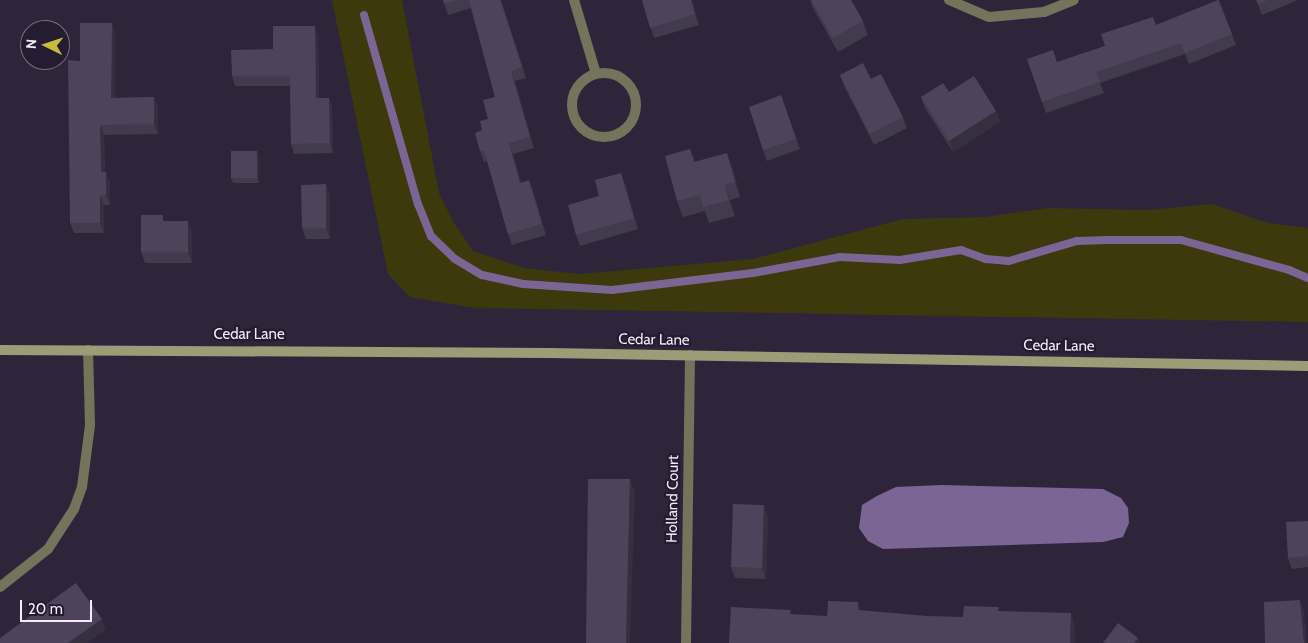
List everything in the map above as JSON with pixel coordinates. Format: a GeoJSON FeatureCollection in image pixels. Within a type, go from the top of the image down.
{"type":"FeatureCollection","features":[{"type":"Feature","properties":{"kind":"main road","name":"Cedar Lane"},"geometry":{"type":"LineString","coordinates":[[0,350],[690,355],[1308,366]]}},
{"type":"Feature","properties":{"kind":"street"},"geometry":{"type":"LineString","coordinates":[[574,0],[596,74]]}},
{"type":"Feature","properties":{"kind":"street"},"geometry":{"type":"LineString","coordinates":[[949,0],[989,17],[1044,12],[1074,0]]}},
{"type":"Feature","properties":{"kind":"street"},"geometry":{"type":"LineString","coordinates":[[596,74],[619,76],[627,82],[636,101],[630,124],[612,136],[589,133],[582,128],[573,110],[577,88],[596,74]]}},
{"type":"Feature","properties":{"kind":"street"},"geometry":{"type":"LineString","coordinates":[[0,587],[48,549],[74,509],[82,487],[90,425],[88,350]]}},
{"type":"Feature","properties":{"kind":"street","name":"Holland Court"},"geometry":{"type":"LineString","coordinates":[[686,643],[690,355]]}},
{"type":"Feature","properties":{"kind":"shaded area"},"geometry":{"type":"Polygon","coordinates":[[[332,0],[402,0],[439,193],[454,223],[473,251],[524,268],[579,274],[753,259],[903,219],[985,217],[1048,208],[1149,210],[1212,204],[1267,223],[1308,228],[1308,322],[474,308],[410,297],[388,274],[332,0]]]}},
{"type":"Feature","properties":{"kind":"shaded area"},"geometry":{"type":"Polygon","coordinates":[[[942,485],[1103,489],[1121,498],[1128,508],[1129,523],[1123,537],[1103,542],[883,549],[868,541],[859,528],[862,505],[877,496],[896,487],[942,485]]]}},
{"type":"Feature","properties":{"kind":"building"},"geometry":{"type":"Polygon","coordinates":[[[443,0],[457,0],[444,4],[443,0]]]}},
{"type":"Feature","properties":{"kind":"building"},"geometry":{"type":"Polygon","coordinates":[[[469,0],[500,0],[522,67],[511,71],[530,137],[509,143],[520,183],[529,180],[542,224],[508,234],[484,150],[480,151],[475,133],[482,130],[480,121],[488,119],[483,100],[495,97],[469,0]]]}},
{"type":"Feature","properties":{"kind":"building"},"geometry":{"type":"Polygon","coordinates":[[[642,0],[691,0],[695,14],[650,28],[642,0]]]}},
{"type":"Feature","properties":{"kind":"building"},"geometry":{"type":"Polygon","coordinates":[[[811,0],[851,0],[863,21],[833,38],[811,0]]]}},
{"type":"Feature","properties":{"kind":"building"},"geometry":{"type":"Polygon","coordinates":[[[1218,0],[1232,34],[1185,53],[1181,43],[1096,72],[1100,82],[1042,102],[1027,59],[1053,50],[1057,62],[1105,46],[1101,34],[1153,17],[1156,25],[1218,0]]]}},
{"type":"Feature","properties":{"kind":"building"},"geometry":{"type":"Polygon","coordinates":[[[1257,0],[1268,0],[1258,4],[1257,0]]]}},
{"type":"Feature","properties":{"kind":"building"},"geometry":{"type":"Polygon","coordinates":[[[80,23],[112,23],[111,98],[154,97],[154,124],[100,125],[101,172],[106,172],[106,195],[100,195],[100,223],[70,223],[68,70],[70,70],[70,60],[80,61],[80,23]]]}},
{"type":"Feature","properties":{"kind":"building"},"geometry":{"type":"Polygon","coordinates":[[[273,26],[315,26],[316,98],[329,98],[330,143],[291,144],[290,76],[232,76],[231,50],[273,49],[273,26]]]}},
{"type":"Feature","properties":{"kind":"building"},"geometry":{"type":"Polygon","coordinates":[[[863,63],[871,79],[881,74],[903,117],[870,134],[840,75],[863,63]]]}},
{"type":"Feature","properties":{"kind":"building"},"geometry":{"type":"Polygon","coordinates":[[[974,76],[996,111],[949,141],[921,97],[943,83],[949,92],[974,76]]]}},
{"type":"Feature","properties":{"kind":"building"},"geometry":{"type":"Polygon","coordinates":[[[781,95],[796,139],[763,150],[749,107],[781,95]]]}},
{"type":"Feature","properties":{"kind":"building"},"geometry":{"type":"Polygon","coordinates":[[[690,149],[694,162],[727,153],[735,182],[725,185],[729,200],[703,207],[700,195],[677,201],[665,156],[690,149]]]}},
{"type":"Feature","properties":{"kind":"building"},"geometry":{"type":"Polygon","coordinates":[[[231,151],[257,151],[257,178],[231,178],[231,151]]]}},
{"type":"Feature","properties":{"kind":"building"},"geometry":{"type":"Polygon","coordinates":[[[621,173],[634,218],[576,235],[568,205],[599,196],[595,180],[621,173]]]}},
{"type":"Feature","properties":{"kind":"building"},"geometry":{"type":"Polygon","coordinates":[[[326,184],[326,228],[302,228],[301,185],[326,184]]]}},
{"type":"Feature","properties":{"kind":"building"},"geometry":{"type":"Polygon","coordinates":[[[141,215],[163,215],[163,221],[188,221],[188,252],[141,252],[141,215]]]}},
{"type":"Feature","properties":{"kind":"building"},"geometry":{"type":"Polygon","coordinates":[[[588,479],[630,479],[626,643],[586,643],[588,479]]]}},
{"type":"Feature","properties":{"kind":"building"},"geometry":{"type":"Polygon","coordinates":[[[733,504],[764,505],[762,568],[731,567],[733,504]]]}},
{"type":"Feature","properties":{"kind":"building"},"geometry":{"type":"Polygon","coordinates":[[[1308,521],[1308,556],[1288,558],[1286,522],[1308,521]]]}},
{"type":"Feature","properties":{"kind":"building"},"geometry":{"type":"Polygon","coordinates":[[[76,583],[102,619],[68,643],[0,643],[0,638],[76,583]]]}},
{"type":"Feature","properties":{"kind":"building"},"geometry":{"type":"Polygon","coordinates":[[[1300,600],[1304,643],[1265,643],[1264,602],[1300,600]]]}},
{"type":"Feature","properties":{"kind":"building"},"geometry":{"type":"Polygon","coordinates":[[[828,601],[858,602],[858,610],[927,616],[963,617],[964,606],[999,607],[998,611],[1071,613],[1070,643],[729,643],[731,607],[791,610],[790,614],[827,616],[828,601]]]}},
{"type":"Feature","properties":{"kind":"building"},"geometry":{"type":"Polygon","coordinates":[[[1118,623],[1138,638],[1134,643],[1103,643],[1118,623]]]}},
{"type":"Feature","properties":{"kind":"waterway"},"geometry":{"type":"LineString","coordinates":[[364,15],[418,204],[431,236],[455,259],[482,275],[523,284],[612,290],[753,273],[840,257],[900,260],[961,250],[986,259],[1009,261],[1077,241],[1181,240],[1289,270],[1308,278]]}}]}
